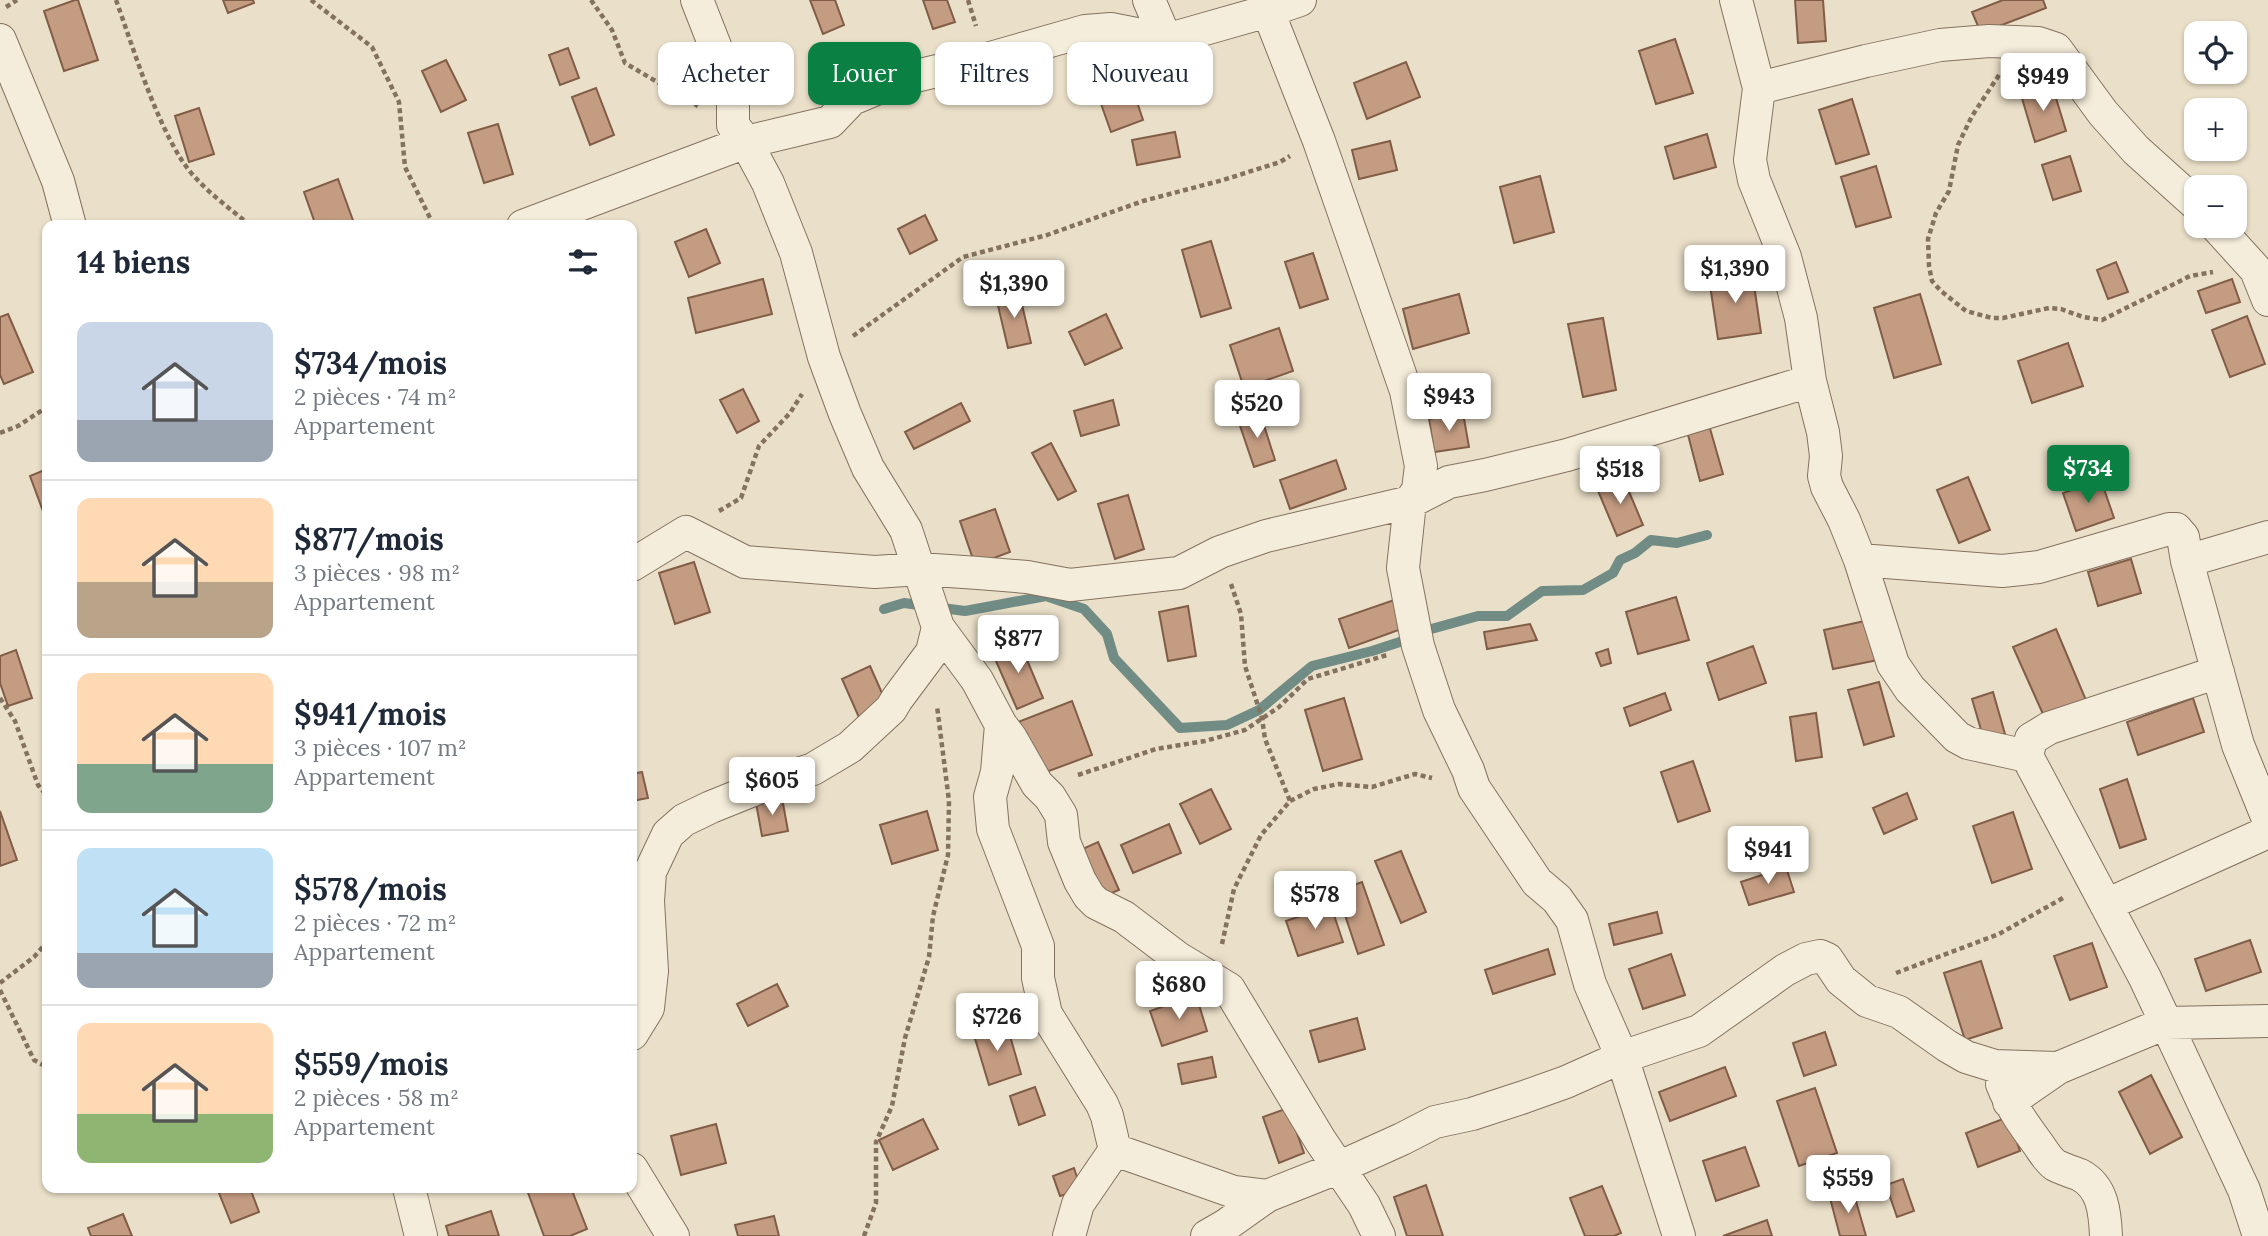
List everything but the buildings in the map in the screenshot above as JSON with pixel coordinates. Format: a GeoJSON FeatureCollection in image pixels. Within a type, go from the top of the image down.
{"type":"FeatureCollection","features":[{"type":"Feature","properties":{"kind":"street"},"geometry":{"type":"LineString","coordinates":[[697,0],[733,92],[739,134],[768,183],[796,253],[824,357],[845,414],[868,468],[906,530],[920,569],[935,640],[977,680],[1037,784],[1050,797],[1061,815],[1064,842],[1089,896],[1096,903],[1124,917],[1178,958],[1229,989],[1314,1131],[1364,1205],[1379,1236]]}},
{"type":"Feature","properties":{"kind":"street"},"geometry":{"type":"LineString","coordinates":[[1149,0],[1166,40]]}},
{"type":"Feature","properties":{"kind":"street"},"geometry":{"type":"LineString","coordinates":[[537,220],[739,134],[830,122],[852,99],[895,80],[986,60],[1085,31],[1111,29],[1166,40],[1300,0]]}},
{"type":"Feature","properties":{"kind":"street"},"geometry":{"type":"LineString","coordinates":[[1736,0],[1759,88],[1750,160],[1754,180],[1785,257],[1801,318],[1810,381],[1823,432],[1824,476],[1827,487],[1860,560],[1893,664],[1902,680],[1957,737],[1968,743],[2027,756]]}},
{"type":"Feature","properties":{"kind":"street"},"geometry":{"type":"LineString","coordinates":[[1268,11],[1319,141],[1406,391],[1422,466],[1418,490],[1410,502],[1403,568],[1418,646],[1439,710],[1474,788],[1538,882],[1557,899],[1572,920],[1590,984],[1622,1057],[1679,1236]]}},
{"type":"Feature","properties":{"kind":"street"},"geometry":{"type":"LineString","coordinates":[[0,40],[58,181],[68,220]]}},
{"type":"Feature","properties":{"kind":"street"},"geometry":{"type":"LineString","coordinates":[[1759,88],[1940,45],[1989,41],[2038,43],[2056,49],[2103,113],[2136,150],[2184,193]]}},
{"type":"Feature","properties":{"kind":"street"},"geometry":{"type":"LineString","coordinates":[[2227,238],[2256,270],[2268,300]]}},
{"type":"Feature","properties":{"kind":"street"},"geometry":{"type":"LineString","coordinates":[[637,562],[686,532],[745,562],[875,572],[920,569],[1027,576],[1070,585],[1179,573],[1220,552],[1266,536],[1410,502],[1449,482],[1567,455],[1810,381]]}},
{"type":"Feature","properties":{"kind":"street"},"geometry":{"type":"LineString","coordinates":[[1860,560],[2002,571],[2039,567],[2169,528],[2176,529],[2183,537],[2186,561],[2238,746],[2268,819]]}},
{"type":"Feature","properties":{"kind":"street"},"geometry":{"type":"LineString","coordinates":[[2186,561],[2268,537]]}},
{"type":"Feature","properties":{"kind":"street"},"geometry":{"type":"LineString","coordinates":[[637,1026],[648,1008],[652,971],[648,901],[650,873],[668,834],[684,821],[711,807],[813,769],[850,747],[891,709],[935,640]]}},
{"type":"Feature","properties":{"kind":"street"},"geometry":{"type":"LineString","coordinates":[[2218,672],[2049,728],[2031,739],[2027,756],[2145,978],[2244,1191],[2259,1236]]}},
{"type":"Feature","properties":{"kind":"street"},"geometry":{"type":"LineString","coordinates":[[1001,725],[997,772],[990,797],[993,829],[1038,946],[1038,978],[1046,1014],[1102,1104],[1115,1150],[1078,1204],[1069,1236]]}},
{"type":"Feature","properties":{"kind":"street"},"geometry":{"type":"LineString","coordinates":[[2100,892],[2268,832]]}},
{"type":"Feature","properties":{"kind":"street"},"geometry":{"type":"LineString","coordinates":[[1207,1236],[1267,1196],[1340,1167],[1435,1122],[1472,1114],[1524,1097],[1622,1057],[1699,1031],[1785,970],[1820,956],[1827,959],[1841,980],[1867,1002],[1899,1012],[1966,1057],[1995,1066],[2058,1068]]}},
{"type":"Feature","properties":{"kind":"street"},"geometry":{"type":"LineString","coordinates":[[2010,1102],[2058,1068],[2166,1023],[2268,1021]]}},
{"type":"Feature","properties":{"kind":"street"},"geometry":{"type":"LineString","coordinates":[[1995,1066],[2010,1102],[2024,1126],[2055,1164],[2095,1185],[2105,1218],[2106,1236]]}},
{"type":"Feature","properties":{"kind":"street"},"geometry":{"type":"LineString","coordinates":[[1115,1150],[1234,1192],[1267,1196]]}},
{"type":"Feature","properties":{"kind":"street"},"geometry":{"type":"LineString","coordinates":[[637,1177],[673,1236]]}},
{"type":"Feature","properties":{"kind":"street"},"geometry":{"type":"LineString","coordinates":[[410,1193],[421,1236]]}},
{"type":"Feature","properties":{"kind":"path"},"geometry":{"type":"LineString","coordinates":[[116,0],[155,105],[181,160],[208,190],[244,220]]}},
{"type":"Feature","properties":{"kind":"path"},"geometry":{"type":"LineString","coordinates":[[311,0],[372,47],[399,102],[405,167],[431,220]]}},
{"type":"Feature","properties":{"kind":"path"},"geometry":{"type":"LineString","coordinates":[[591,0],[612,30],[625,63],[739,134]]}},
{"type":"Feature","properties":{"kind":"path"},"geometry":{"type":"LineString","coordinates":[[2021,43],[1972,116],[1958,145],[1949,191],[1937,213],[1928,239],[1932,281],[1941,291],[1966,311],[1992,318],[2061,309],[2102,320],[2190,276],[2256,270]]}},
{"type":"Feature","properties":{"kind":"path"},"geometry":{"type":"LineString","coordinates":[[686,532],[741,498],[759,446],[790,413],[824,357],[963,257],[1047,236],[1143,201],[1280,162],[1319,141]]}},
{"type":"Feature","properties":{"kind":"path"},"geometry":{"type":"LineString","coordinates":[[0,433],[18,426],[42,410]]}},
{"type":"Feature","properties":{"kind":"path"},"geometry":{"type":"LineString","coordinates":[[1220,552],[1241,614],[1245,666],[1262,718],[1265,739],[1290,802]]}},
{"type":"Feature","properties":{"kind":"path"},"geometry":{"type":"LineString","coordinates":[[864,1236],[876,1203],[876,1142],[892,1106],[905,1038],[929,957],[933,916],[948,855],[949,801],[935,640]]}},
{"type":"Feature","properties":{"kind":"path"},"geometry":{"type":"LineString","coordinates":[[1037,784],[1088,774],[1156,749],[1205,741],[1245,730],[1279,707],[1308,680],[1418,646]]}},
{"type":"Feature","properties":{"kind":"path"},"geometry":{"type":"LineString","coordinates":[[0,698],[15,720],[42,790]]}},
{"type":"Feature","properties":{"kind":"path"},"geometry":{"type":"LineString","coordinates":[[1229,989],[1219,956],[1234,889],[1261,835],[1290,802],[1314,789],[1339,784],[1372,788],[1415,774],[1474,788]]}},
{"type":"Feature","properties":{"kind":"path"},"geometry":{"type":"LineString","coordinates":[[1893,974],[2100,892]]}},
{"type":"Feature","properties":{"kind":"path"},"geometry":{"type":"LineString","coordinates":[[0,983],[42,948]]}},
{"type":"Feature","properties":{"kind":"path"},"geometry":{"type":"LineString","coordinates":[[0,990],[34,1060],[42,1064]]}},
{"type":"Feature","properties":{"kind":"waterway"},"geometry":{"type":"LineString","coordinates":[[884,609],[904,603],[965,611],[1046,596],[1084,609],[1107,634],[1114,658],[1180,728],[1227,725],[1259,710],[1312,666],[1372,651],[1412,638],[1417,633],[1478,616],[1507,616],[1542,591],[1583,590],[1613,573],[1620,560],[1635,553],[1651,540],[1677,543],[1707,535]]}}]}
